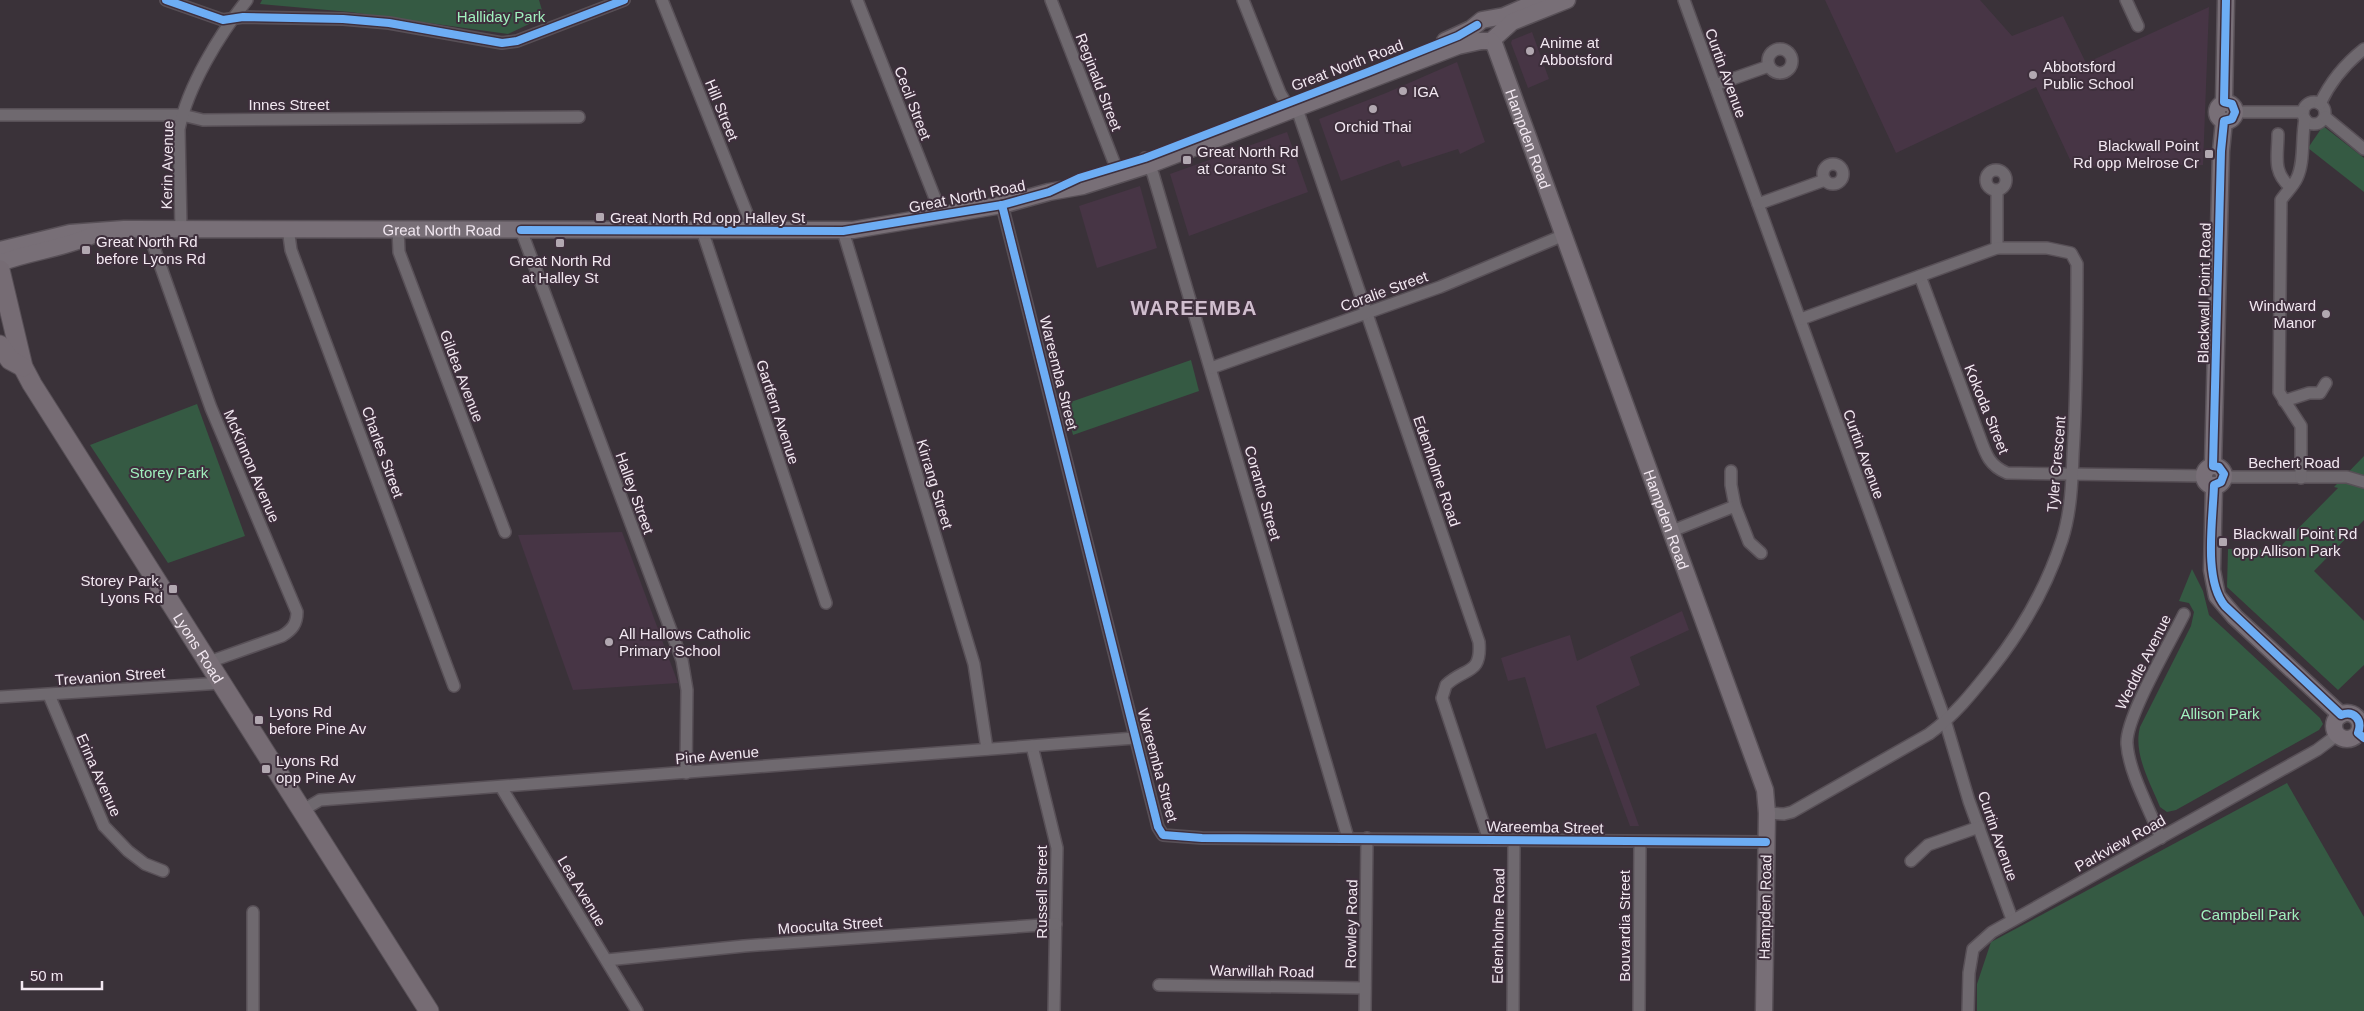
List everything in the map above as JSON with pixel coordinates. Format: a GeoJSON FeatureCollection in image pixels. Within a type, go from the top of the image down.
{"type":"FeatureCollection","features":[{"type":"Feature","properties":{"kind":"main road","name":"Great North Road"},"geometry":{"type":"LineString","coordinates":[[1487,32],[1541,0]]}},
{"type":"Feature","properties":{"kind":"main road","name":"Blackwall Point Road"},"geometry":{"type":"LineString","coordinates":[[2226,0],[2228,112],[2221,151],[2212,570],[2217,596],[2235,617],[2341,715]]}},
{"type":"Feature","properties":{"kind":"main road","name":"Great North Road"},"geometry":{"type":"LineString","coordinates":[[0,250],[70,233],[146,228],[843,231],[942,216],[1002,205],[1049,192],[1079,178],[1117,171],[1147,161],[1291,106],[1422,50],[1487,32],[1564,1]]}},
{"type":"Feature","properties":{"kind":"main road","name":"Hampden Road"},"geometry":{"type":"LineString","coordinates":[[1487,32],[1564,235],[1765,790],[1767,813],[1764,1011]]}},
{"type":"Feature","properties":{"kind":"main road","name":"Great North Road"},"geometry":{"type":"LineString","coordinates":[[0,263],[71,245],[100,232]]}},
{"type":"Feature","properties":{"kind":"main road","name":"Lyons Road"},"geometry":{"type":"LineString","coordinates":[[0,270],[23,367],[429,1011]]}},
{"type":"Feature","properties":{"kind":"main road"},"geometry":{"type":"LineString","coordinates":[[0,345],[10,360],[23,367]]}},
{"type":"Feature","properties":{"kind":"main road"},"geometry":{"type":"LineString","coordinates":[[2349,713],[2356,717],[2360,725],[2361,736],[2348,739],[2337,735],[2334,724],[2341,715],[2349,713]]}},
{"type":"Feature","properties":{"kind":"street"},"geometry":{"type":"LineString","coordinates":[[166,0],[223,20],[232,18],[343,19],[389,23],[502,43],[517,41],[624,0]]}},
{"type":"Feature","properties":{"kind":"street","name":"Kerin Avenue"},"geometry":{"type":"LineString","coordinates":[[180,229],[179,130],[182,115],[215,47],[232,18],[247,0]]}},
{"type":"Feature","properties":{"kind":"street","name":"Hill Street"},"geometry":{"type":"LineString","coordinates":[[662,0],[754,231]]}},
{"type":"Feature","properties":{"kind":"street","name":"Cecil Street"},"geometry":{"type":"LineString","coordinates":[[857,0],[942,216]]}},
{"type":"Feature","properties":{"kind":"street","name":"Reginald Street"},"geometry":{"type":"LineString","coordinates":[[1051,0],[1117,171]]}},
{"type":"Feature","properties":{"kind":"street","name":"Edenholme Road"},"geometry":{"type":"LineString","coordinates":[[1243,0],[1291,106],[1367,313],[1479,642],[1480,652],[1476,664],[1446,685],[1442,698],[1489,840]]}},
{"type":"Feature","properties":{"kind":"street","name":"Curtin Avenue"},"geometry":{"type":"LineString","coordinates":[[1684,0],[1946,722],[1979,827],[2012,919]]}},
{"type":"Feature","properties":{"kind":"street"},"geometry":{"type":"LineString","coordinates":[[2126,0],[2138,26]]}},
{"type":"Feature","properties":{"kind":"street"},"geometry":{"type":"LineString","coordinates":[[2320,104],[2336,76],[2349,60],[2364,49]]}},
{"type":"Feature","properties":{"kind":"street"},"geometry":{"type":"LineString","coordinates":[[1715,85],[1769,66]]}},
{"type":"Feature","properties":{"kind":"street"},"geometry":{"type":"LineString","coordinates":[[2301,478],[2302,426],[2279,392],[2281,200],[2296,180],[2300,169],[2304,116],[2310,104],[2320,104]]}},
{"type":"Feature","properties":{"kind":"street"},"geometry":{"type":"LineString","coordinates":[[2228,112],[2304,116],[2314,124],[2321,123],[2325,117],[2325,110],[2320,104]]}},
{"type":"Feature","properties":{"kind":"street","name":"Innes Street"},"geometry":{"type":"LineString","coordinates":[[0,115],[182,115],[203,120],[579,117]]}},
{"type":"Feature","properties":{"kind":"street"},"geometry":{"type":"LineString","coordinates":[[2325,117],[2364,149]]}},
{"type":"Feature","properties":{"kind":"street"},"geometry":{"type":"LineString","coordinates":[[2278,134],[2277,171],[2282,180],[2290,187]]}},
{"type":"Feature","properties":{"kind":"street","name":"Coranto Street"},"geometry":{"type":"LineString","coordinates":[[1147,161],[1211,368],[1348,838]]}},
{"type":"Feature","properties":{"kind":"street"},"geometry":{"type":"LineString","coordinates":[[1758,204],[1825,180]]}},
{"type":"Feature","properties":{"kind":"street"},"geometry":{"type":"LineString","coordinates":[[1997,191],[1997,248]]}},
{"type":"Feature","properties":{"kind":"street","name":"Wareemba Street"},"geometry":{"type":"LineString","coordinates":[[1002,205],[1135,738],[1158,827],[1164,835],[1202,838],[1766,842]]}},
{"type":"Feature","properties":{"kind":"street","name":"McKinnon Avenue"},"geometry":{"type":"LineString","coordinates":[[146,228],[211,408],[297,612],[297,620],[292,630],[282,636],[209,662]]}},
{"type":"Feature","properties":{"kind":"street","name":"Charles Street"},"geometry":{"type":"LineString","coordinates":[[288,228],[292,250],[454,686]]}},
{"type":"Feature","properties":{"kind":"street","name":"Gildea Avenue"},"geometry":{"type":"LineString","coordinates":[[398,229],[399,252],[504,532]]}},
{"type":"Feature","properties":{"kind":"street","name":"Halley Street"},"geometry":{"type":"LineString","coordinates":[[521,230],[682,660],[687,690],[686,772]]}},
{"type":"Feature","properties":{"kind":"street","name":"Gartfern Avenue"},"geometry":{"type":"LineString","coordinates":[[702,230],[826,603]]}},
{"type":"Feature","properties":{"kind":"street","name":"Kirrang Street"},"geometry":{"type":"LineString","coordinates":[[843,231],[974,664],[987,749]]}},
{"type":"Feature","properties":{"kind":"street","name":"Coralie Street"},"geometry":{"type":"LineString","coordinates":[[1211,368],[1451,282],[1564,235]]}},
{"type":"Feature","properties":{"kind":"street","name":"Tyler Crescent"},"geometry":{"type":"LineString","coordinates":[[1767,813],[1784,814],[1792,812],[1930,734],[1946,722],[1970,695],[2016,637],[2047,579],[2065,528],[2072,474],[2076,416],[2077,264],[2071,253],[2057,249],[1997,248],[1800,319]]}},
{"type":"Feature","properties":{"kind":"street","name":"Kokoda Street"},"geometry":{"type":"LineString","coordinates":[[1920,276],[1988,460],[1997,469],[2007,473],[2214,476]]}},
{"type":"Feature","properties":{"kind":"street"},"geometry":{"type":"LineString","coordinates":[[2284,401],[2320,393],[2326,384]]}},
{"type":"Feature","properties":{"kind":"street"},"geometry":{"type":"LineString","coordinates":[[1731,471],[1731,485],[1735,506],[1750,542],[1761,554]]}},
{"type":"Feature","properties":{"kind":"street","name":"Bechert Road"},"geometry":{"type":"LineString","coordinates":[[2214,476],[2347,477],[2364,482]]}},
{"type":"Feature","properties":{"kind":"street"},"geometry":{"type":"LineString","coordinates":[[1672,531],[1735,506]]}},
{"type":"Feature","properties":{"kind":"street","name":"Weddle Avenue"},"geometry":{"type":"LineString","coordinates":[[2161,838],[2130,759],[2127,742],[2130,721],[2184,614]]}},
{"type":"Feature","properties":{"kind":"street","name":"Trevanion Street"},"geometry":{"type":"LineString","coordinates":[[1,696],[49,695],[222,683]]}},
{"type":"Feature","properties":{"kind":"street","name":"Erina Avenue"},"geometry":{"type":"LineString","coordinates":[[49,695],[104,826],[128,852],[145,864],[163,871]]}},
{"type":"Feature","properties":{"kind":"street","name":"Parkview Road"},"geometry":{"type":"LineString","coordinates":[[1968,1011],[1969,973],[1973,949],[1992,932],[2012,919],[2317,750],[2337,735]]}},
{"type":"Feature","properties":{"kind":"street","name":"Pine Avenue"},"geometry":{"type":"LineString","coordinates":[[303,810],[320,800],[501,788],[1135,738]]}},
{"type":"Feature","properties":{"kind":"street","name":"Russell Street"},"geometry":{"type":"LineString","coordinates":[[1032,746],[1057,843],[1054,1011]]}},
{"type":"Feature","properties":{"kind":"street","name":"Lea Avenue"},"geometry":{"type":"LineString","coordinates":[[501,788],[637,1011]]}},
{"type":"Feature","properties":{"kind":"street"},"geometry":{"type":"LineString","coordinates":[[1910,861],[1928,845],[1979,827]]}},
{"type":"Feature","properties":{"kind":"street","name":"Rowley Road"},"geometry":{"type":"LineString","coordinates":[[1365,1011],[1367,838]]}},
{"type":"Feature","properties":{"kind":"street","name":"Edenholme Road"},"geometry":{"type":"LineString","coordinates":[[1513,1011],[1514,841]]}},
{"type":"Feature","properties":{"kind":"street","name":"Bouvardia Street"},"geometry":{"type":"LineString","coordinates":[[1639,1011],[1640,842]]}},
{"type":"Feature","properties":{"kind":"street"},"geometry":{"type":"LineString","coordinates":[[253,912],[253,1011]]}},
{"type":"Feature","properties":{"kind":"street","name":"Mooculta Street"},"geometry":{"type":"LineString","coordinates":[[607,960],[744,946],[1056,924]]}},
{"type":"Feature","properties":{"kind":"street","name":"Warwillah Road"},"geometry":{"type":"LineString","coordinates":[[1159,984],[1365,988]]}},
{"type":"Feature","properties":{"kind":"shaded area","name":"Abbotsford Public School"},"geometry":{"type":"Polygon","coordinates":[[[1825,0],[1980,0],[2012,36],[2063,16],[2086,63],[2209,7],[2203,165],[2073,166],[2036,87],[1896,153],[1825,0]]]}},
{"type":"Feature","properties":{"kind":"shaded area"},"geometry":{"type":"Polygon","coordinates":[[[1532,32],[1549,79],[1528,88],[1511,43],[1512,40],[1532,32]]]}},
{"type":"Feature","properties":{"kind":"shaded area"},"geometry":{"type":"Polygon","coordinates":[[[1457,62],[1485,142],[1460,154],[1458,149],[1402,167],[1399,160],[1341,181],[1319,119],[1386,93],[1457,62]]]}},
{"type":"Feature","properties":{"kind":"shaded area"},"geometry":{"type":"Polygon","coordinates":[[[1287,132],[1308,192],[1189,236],[1170,174],[1287,132]]]}},
{"type":"Feature","properties":{"kind":"shaded area"},"geometry":{"type":"Polygon","coordinates":[[[1140,186],[1157,248],[1097,268],[1079,206],[1140,186]]]}},
{"type":"Feature","properties":{"kind":"shaded area","name":"All Hallows Catholic Primary School"},"geometry":{"type":"Polygon","coordinates":[[[622,532],[678,683],[573,690],[518,535],[622,532]]]}},
{"type":"Feature","properties":{"kind":"shaded area"},"geometry":{"type":"Polygon","coordinates":[[[1682,611],[1689,630],[1630,657],[1640,685],[1596,706],[1639,826],[1630,826],[1596,733],[1546,749],[1525,677],[1508,681],[1501,658],[1570,635],[1577,661],[1682,611]]]}},
{"type":"Feature","properties":{"kind":"green space","name":"Halliday Park"},"geometry":{"type":"Polygon","coordinates":[[[262,0],[539,0],[544,17],[508,34],[350,12],[260,4],[262,0]]]}},
{"type":"Feature","properties":{"kind":"green space"},"geometry":{"type":"Polygon","coordinates":[[[2323,126],[2364,158],[2364,192],[2308,148],[2323,126]]]}},
{"type":"Feature","properties":{"kind":"green space"},"geometry":{"type":"Polygon","coordinates":[[[1191,360],[1199,391],[1073,435],[1065,404],[1191,360]]]}},
{"type":"Feature","properties":{"kind":"green space","name":"Storey Park"},"geometry":{"type":"Polygon","coordinates":[[[197,404],[245,536],[168,563],[90,445],[197,404]]]}},
{"type":"Feature","properties":{"kind":"green space"},"geometry":{"type":"Polygon","coordinates":[[[2364,456],[2364,520],[2314,571],[2364,621],[2364,665],[2338,690],[2227,587],[2228,549],[2277,550],[2338,488],[2334,487],[2364,456]]]}},
{"type":"Feature","properties":{"kind":"green space","name":"Allison Park"},"geometry":{"type":"Polygon","coordinates":[[[2192,569],[2203,591],[2209,615],[2320,718],[2323,724],[2319,730],[2176,810],[2167,812],[2160,807],[2147,778],[2141,758],[2138,737],[2140,727],[2191,626],[2194,612],[2189,603],[2179,601],[2192,569]]]}},
{"type":"Feature","properties":{"kind":"green space","name":"Campbell Park"},"geometry":{"type":"Polygon","coordinates":[[[2287,783],[2364,917],[2364,1011],[1977,1011],[1977,984],[1991,942],[2287,783]]]}},
{"type":"Feature","properties":{"kind":"cycle path"},"geometry":{"type":"LineString","coordinates":[[166,0],[223,20],[243,17],[343,19],[389,23],[502,43],[517,41],[624,0]]}},
{"type":"Feature","properties":{"kind":"cycle path"},"geometry":{"type":"LineString","coordinates":[[2226,0],[2224,102],[2232,104],[2235,112],[2232,119],[2224,121],[2221,151],[2213,466],[2219,467],[2224,474],[2221,482],[2214,485],[2211,531],[2214,581],[2218,595],[2225,606],[2341,715],[2350,714],[2356,717],[2359,724],[2358,733],[2364,738]]}},
{"type":"Feature","properties":{"kind":"cycle path"},"geometry":{"type":"LineString","coordinates":[[521,230],[843,231],[1002,205],[1049,192],[1079,178],[1145,158],[1458,36],[1477,25]]}},
{"type":"Feature","properties":{"kind":"cycle path"},"geometry":{"type":"LineString","coordinates":[[1002,205],[1158,827],[1163,835],[1202,838],[1766,842]]}},
{"type":"Feature","properties":{"kind":"place","name":"Anime at Abbotsford"},"geometry":{"type":"Point","coordinates":[1530,51]}},
{"type":"Feature","properties":{"kind":"place","name":"Abbotsford Public School"},"geometry":{"type":"Point","coordinates":[2033,75]}},
{"type":"Feature","properties":{"kind":"place","name":"IGA"},"geometry":{"type":"Point","coordinates":[1403,91]}},
{"type":"Feature","properties":{"kind":"place","name":"Orchid Thai"},"geometry":{"type":"Point","coordinates":[1373,109]}},
{"type":"Feature","properties":{"kind":"place","name":"Blackwall Point Rd opp Melrose Cr"},"geometry":{"type":"Point","coordinates":[2209,154]}},
{"type":"Feature","properties":{"kind":"place","name":"Great North Rd at Coranto St"},"geometry":{"type":"Point","coordinates":[1187,160]}},
{"type":"Feature","properties":{"kind":"place","name":"Great North Rd opp Halley St"},"geometry":{"type":"Point","coordinates":[600,217]}},
{"type":"Feature","properties":{"kind":"place","name":"Great North Rd at Halley St"},"geometry":{"type":"Point","coordinates":[560,243]}},
{"type":"Feature","properties":{"kind":"place","name":"Great North Rd before Lyons Rd"},"geometry":{"type":"Point","coordinates":[86,250]}},
{"type":"Feature","properties":{"kind":"place","name":"Windward Manor"},"geometry":{"type":"Point","coordinates":[2326,314]}},
{"type":"Feature","properties":{"kind":"place","name":"Blackwall Point Rd opp Allison Park"},"geometry":{"type":"Point","coordinates":[2223,542]}},
{"type":"Feature","properties":{"kind":"place","name":"Storey Park, Lyons Rd"},"geometry":{"type":"Point","coordinates":[173,589]}},
{"type":"Feature","properties":{"kind":"place","name":"All Hallows Catholic Primary School"},"geometry":{"type":"Point","coordinates":[609,642]}},
{"type":"Feature","properties":{"kind":"place","name":"Lyons Rd before Pine Av"},"geometry":{"type":"Point","coordinates":[259,720]}},
{"type":"Feature","properties":{"kind":"place","name":"Lyons Rd opp Pine Av"},"geometry":{"type":"Point","coordinates":[266,769]}},
{"type":"Feature","properties":{"kind":"district","name":"WAREEMBA"},"geometry":{"type":"Point","coordinates":[1194,308]}}]}
